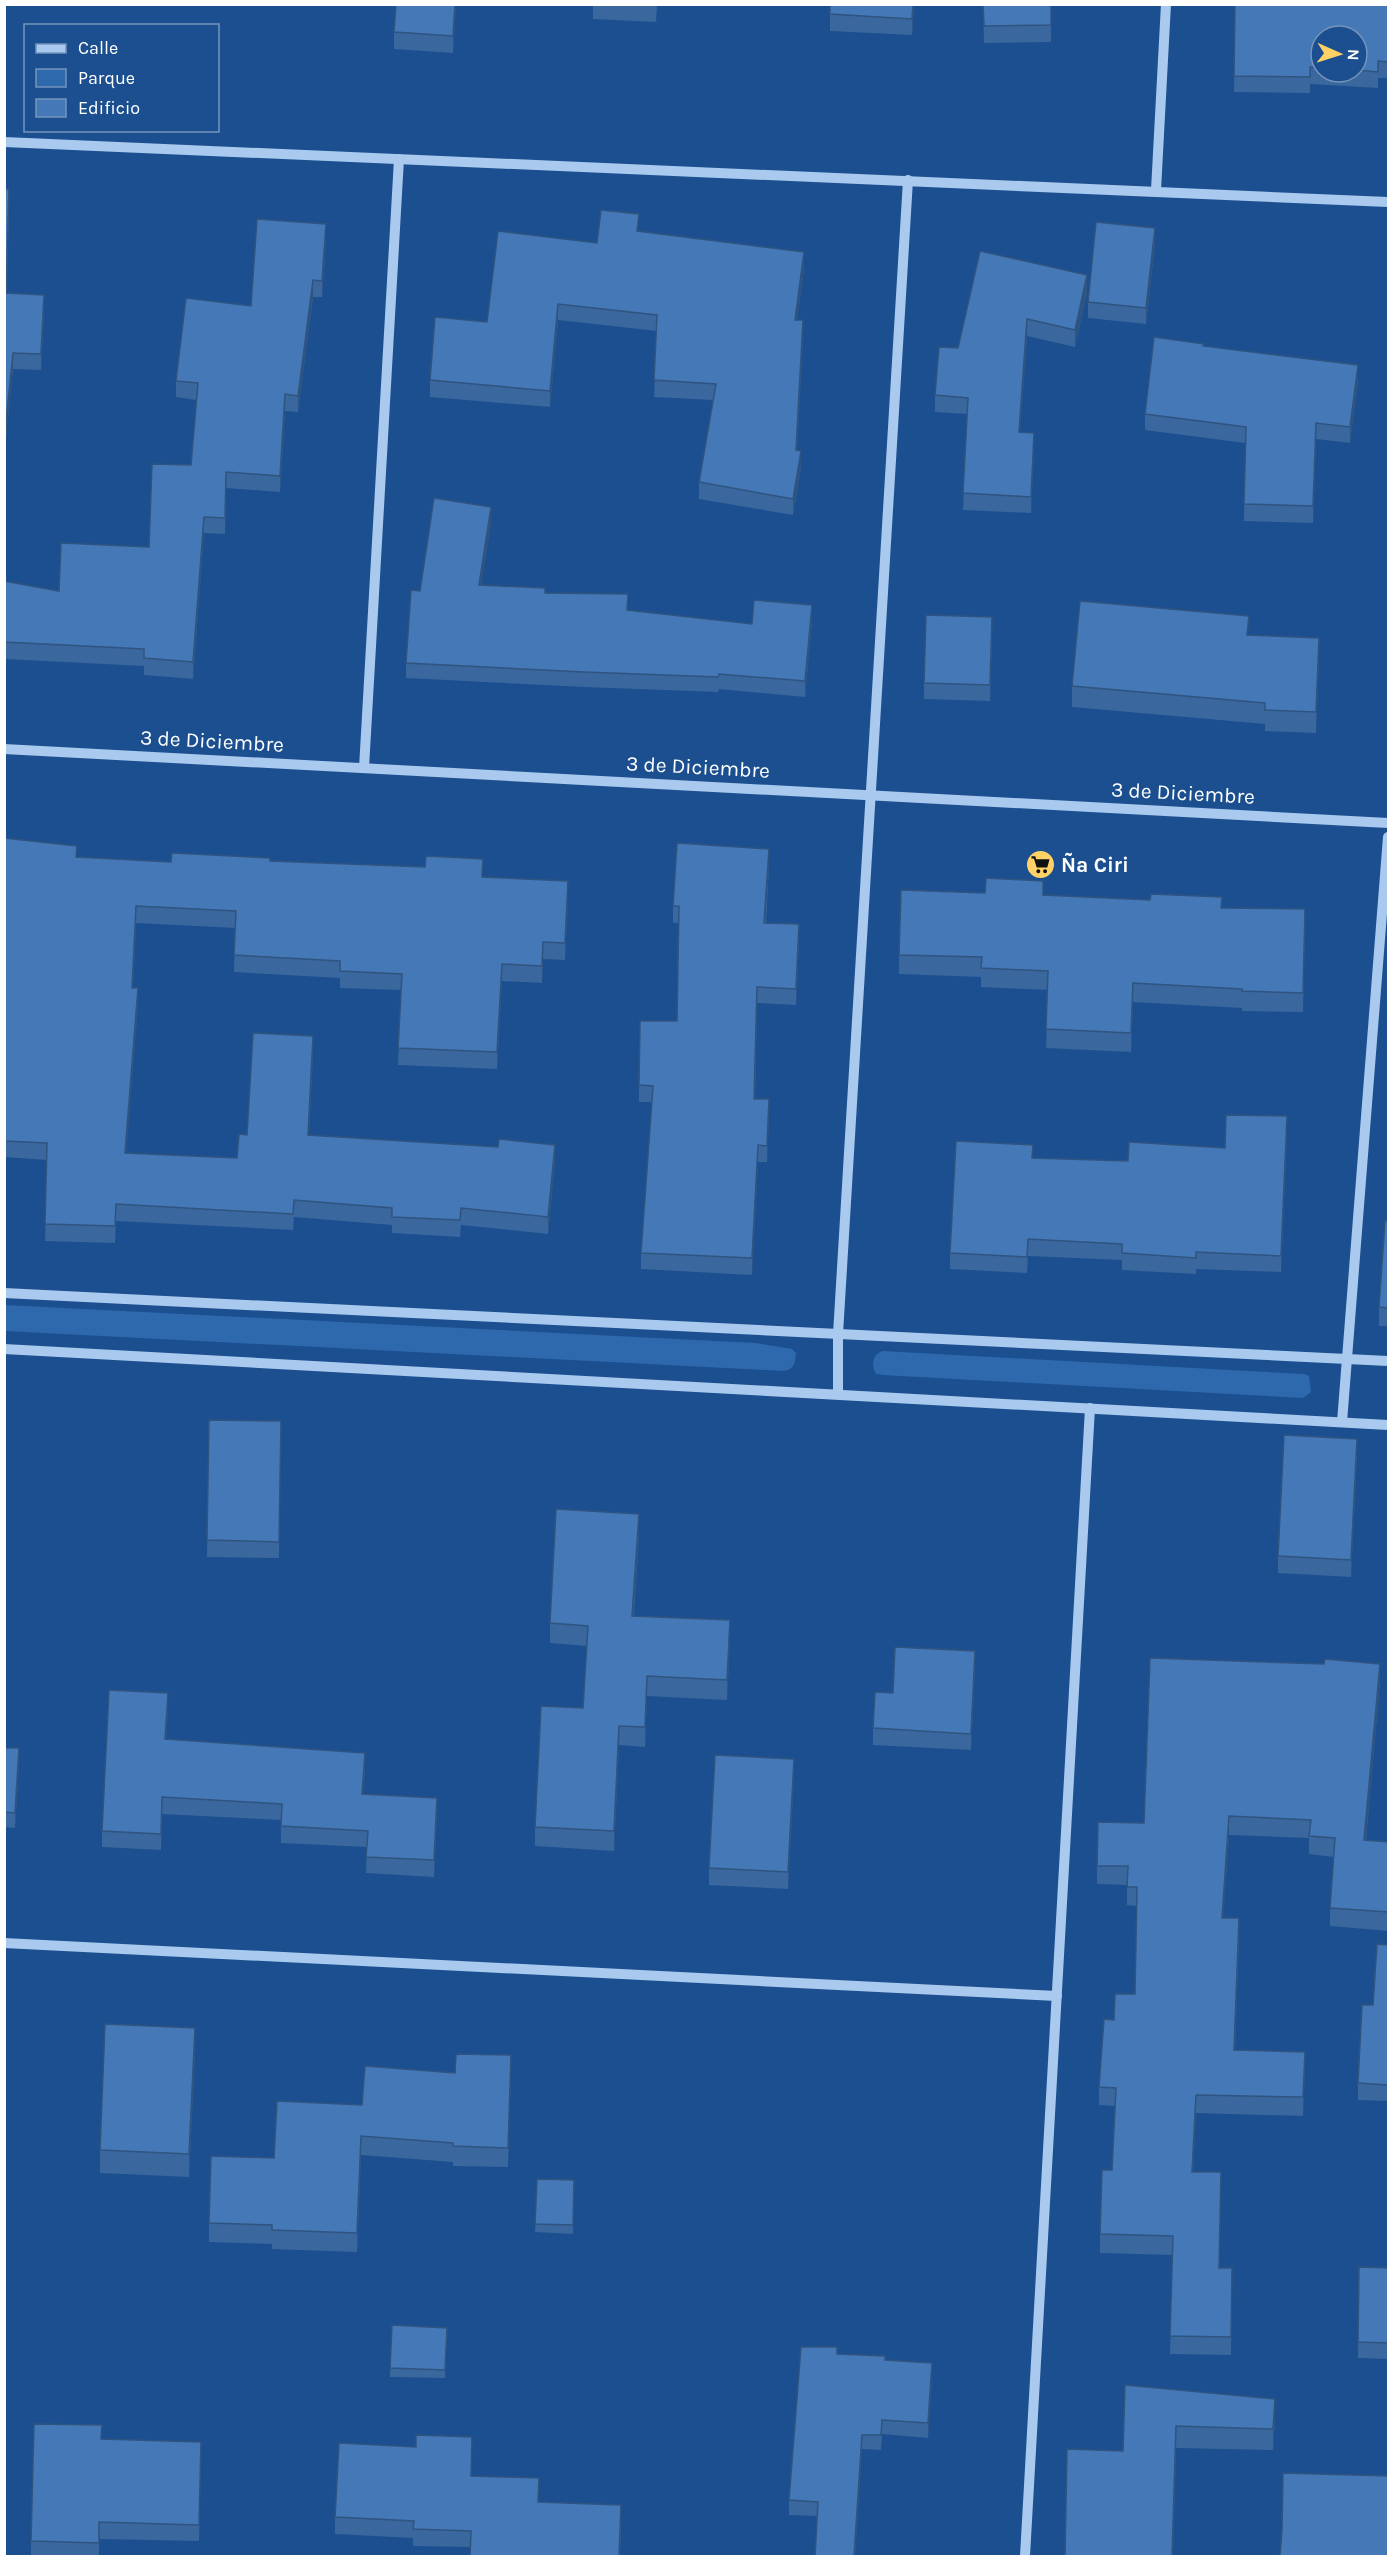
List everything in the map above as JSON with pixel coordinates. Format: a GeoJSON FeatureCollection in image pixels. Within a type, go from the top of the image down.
{"type":"FeatureCollection","features":[{"type":"Feature","properties":{"kind":"street"},"geometry":{"type":"LineString","coordinates":[[1156,190],[1167,4]]}},
{"type":"Feature","properties":{"kind":"street"},"geometry":{"type":"LineString","coordinates":[[4,142],[1156,190],[1389,202]]}},
{"type":"Feature","properties":{"kind":"street"},"geometry":{"type":"LineString","coordinates":[[363,768],[399,159]]}},
{"type":"Feature","properties":{"kind":"street"},"geometry":{"type":"LineString","coordinates":[[838,1394],[838,1334],[908,180]]}},
{"type":"Feature","properties":{"kind":"street","name":"3 de Diciembre"},"geometry":{"type":"LineString","coordinates":[[4,749],[1389,823]]}},
{"type":"Feature","properties":{"kind":"street"},"geometry":{"type":"LineString","coordinates":[[1342,1422],[1389,837]]}},
{"type":"Feature","properties":{"kind":"street"},"geometry":{"type":"LineString","coordinates":[[4,1293],[1389,1361]]}},
{"type":"Feature","properties":{"kind":"street"},"geometry":{"type":"LineString","coordinates":[[4,1349],[1389,1425]]}},
{"type":"Feature","properties":{"kind":"street"},"geometry":{"type":"LineString","coordinates":[[1025,2556],[1090,1408]]}},
{"type":"Feature","properties":{"kind":"street"},"geometry":{"type":"LineString","coordinates":[[4,1943],[1057,1996]]}},
{"type":"Feature","properties":{"kind":"green space"},"geometry":{"type":"Polygon","coordinates":[[[5,1305],[756,1343],[792,1349],[796,1353],[794,1365],[784,1371],[5,1331],[5,1305]]]}},
{"type":"Feature","properties":{"kind":"green space"},"geometry":{"type":"Polygon","coordinates":[[[879,1352],[1304,1374],[1309,1376],[1311,1392],[1303,1398],[876,1374],[873,1367],[874,1360],[879,1352]]]}},
{"type":"Feature","properties":{"kind":"building"},"geometry":{"type":"Polygon","coordinates":[[[396,4],[455,4],[453,36],[394,32],[396,4]]]}},
{"type":"Feature","properties":{"kind":"building"},"geometry":{"type":"Polygon","coordinates":[[[830,4],[913,4],[912,19],[830,14],[830,4]]]}},
{"type":"Feature","properties":{"kind":"building"},"geometry":{"type":"Polygon","coordinates":[[[983,4],[1051,4],[1051,25],[984,26],[983,4]]]}},
{"type":"Feature","properties":{"kind":"building"},"geometry":{"type":"Polygon","coordinates":[[[1235,4],[1389,4],[1389,62],[1378,61],[1378,72],[1369,71],[1369,24],[1309,24],[1309,77],[1234,76],[1235,4]]]}},
{"type":"Feature","properties":{"kind":"building"},"geometry":{"type":"Polygon","coordinates":[[[4,189],[9,189],[6,293],[44,295],[41,354],[13,353],[4,442],[4,189]]]}},
{"type":"Feature","properties":{"kind":"building"},"geometry":{"type":"Polygon","coordinates":[[[601,210],[639,214],[637,231],[804,252],[795,320],[803,320],[796,450],[801,451],[793,499],[699,482],[716,384],[654,380],[657,315],[558,304],[550,391],[430,380],[435,317],[487,322],[498,231],[597,243],[601,210]]]}},
{"type":"Feature","properties":{"kind":"building"},"geometry":{"type":"Polygon","coordinates":[[[257,219],[326,224],[322,281],[313,280],[298,396],[285,394],[280,476],[226,472],[225,518],[204,517],[193,662],[144,658],[144,649],[4,642],[4,581],[59,591],[61,543],[149,547],[152,464],[191,465],[198,383],[176,381],[186,298],[251,306],[257,219]]]}},
{"type":"Feature","properties":{"kind":"building"},"geometry":{"type":"Polygon","coordinates":[[[1096,222],[1155,228],[1146,308],[1088,302],[1096,222]]]}},
{"type":"Feature","properties":{"kind":"building"},"geometry":{"type":"Polygon","coordinates":[[[980,251],[1087,275],[1075,330],[1027,319],[1019,432],[1034,433],[1031,497],[963,493],[968,398],[935,395],[939,347],[958,348],[980,251]]]}},
{"type":"Feature","properties":{"kind":"building"},"geometry":{"type":"Polygon","coordinates":[[[1154,337],[1204,344],[1203,346],[1358,365],[1350,427],[1316,423],[1313,506],[1244,504],[1246,427],[1145,414],[1154,337]]]}},
{"type":"Feature","properties":{"kind":"building"},"geometry":{"type":"Polygon","coordinates":[[[434,498],[491,507],[479,585],[545,588],[545,593],[628,594],[627,610],[752,624],[754,600],[812,605],[805,681],[719,674],[718,677],[406,663],[411,590],[420,591],[434,498]]]}},
{"type":"Feature","properties":{"kind":"building"},"geometry":{"type":"Polygon","coordinates":[[[1080,601],[1249,616],[1247,635],[1319,638],[1316,712],[1265,710],[1265,703],[1072,686],[1080,601]]]}},
{"type":"Feature","properties":{"kind":"building"},"geometry":{"type":"Polygon","coordinates":[[[926,615],[992,617],[990,685],[924,683],[926,615]]]}},
{"type":"Feature","properties":{"kind":"building"},"geometry":{"type":"Polygon","coordinates":[[[4,838],[77,846],[76,857],[171,862],[172,853],[270,858],[270,861],[425,867],[426,856],[483,859],[482,877],[568,881],[565,943],[543,942],[542,966],[502,964],[497,1052],[398,1048],[402,974],[340,971],[340,961],[234,955],[236,911],[136,906],[132,988],[138,988],[125,1153],[237,1158],[239,1134],[247,1135],[253,1033],[313,1036],[308,1135],[498,1147],[499,1139],[555,1145],[548,1217],[461,1208],[460,1220],[392,1217],[392,1208],[294,1200],[293,1214],[116,1204],[115,1226],[45,1224],[47,1143],[4,1141],[4,838]]]}},
{"type":"Feature","properties":{"kind":"building"},"geometry":{"type":"Polygon","coordinates":[[[677,843],[769,849],[764,923],[799,924],[796,989],[757,987],[754,1099],[769,1099],[767,1146],[758,1145],[752,1258],[641,1253],[653,1086],[639,1085],[640,1021],[677,1021],[679,906],[673,906],[677,843]]]}},
{"type":"Feature","properties":{"kind":"building"},"geometry":{"type":"Polygon","coordinates":[[[986,878],[1043,881],[1043,895],[1150,900],[1151,894],[1222,897],[1221,908],[1305,909],[1303,993],[1133,983],[1131,1033],[1046,1029],[1048,971],[981,968],[982,957],[899,955],[901,890],[985,893],[986,878]]]}},
{"type":"Feature","properties":{"kind":"building"},"geometry":{"type":"Polygon","coordinates":[[[1226,1115],[1287,1116],[1281,1256],[1196,1252],[1196,1258],[1122,1253],[1122,1244],[1028,1239],[1027,1257],[950,1253],[956,1141],[1033,1145],[1032,1158],[1128,1161],[1129,1142],[1225,1148],[1226,1115]]]}},
{"type":"Feature","properties":{"kind":"building"},"geometry":{"type":"Polygon","coordinates":[[[1385,1221],[1389,1221],[1389,1308],[1379,1307],[1385,1221]]]}},
{"type":"Feature","properties":{"kind":"building"},"geometry":{"type":"Polygon","coordinates":[[[209,1420],[281,1421],[279,1542],[207,1540],[209,1420]]]}},
{"type":"Feature","properties":{"kind":"building"},"geometry":{"type":"Polygon","coordinates":[[[1284,1435],[1357,1439],[1351,1560],[1278,1556],[1284,1435]]]}},
{"type":"Feature","properties":{"kind":"building"},"geometry":{"type":"Polygon","coordinates":[[[556,1509],[639,1514],[632,1616],[730,1620],[727,1680],[647,1676],[645,1727],[619,1726],[614,1831],[535,1827],[541,1706],[583,1708],[588,1626],[550,1623],[556,1509]]]}},
{"type":"Feature","properties":{"kind":"building"},"geometry":{"type":"Polygon","coordinates":[[[895,1647],[975,1651],[971,1734],[873,1728],[875,1692],[893,1693],[895,1647]]]}},
{"type":"Feature","properties":{"kind":"building"},"geometry":{"type":"Polygon","coordinates":[[[1150,1658],[1324,1664],[1325,1659],[1380,1664],[1364,1840],[1389,1842],[1389,1912],[1330,1908],[1335,1838],[1309,1836],[1311,1820],[1229,1816],[1222,1918],[1239,1918],[1234,2050],[1305,2052],[1303,2097],[1196,2095],[1192,2172],[1221,2172],[1219,2268],[1232,2268],[1231,2337],[1170,2336],[1173,2236],[1100,2234],[1102,2170],[1112,2170],[1116,2088],[1099,2087],[1104,2019],[1114,2020],[1115,1994],[1135,1994],[1137,1887],[1127,1887],[1128,1866],[1097,1866],[1098,1822],[1144,1823],[1150,1658]]]}},
{"type":"Feature","properties":{"kind":"building"},"geometry":{"type":"Polygon","coordinates":[[[109,1690],[168,1693],[165,1739],[365,1753],[362,1794],[437,1798],[434,1860],[366,1857],[368,1831],[281,1826],[282,1804],[162,1797],[161,1834],[102,1831],[109,1690]]]}},
{"type":"Feature","properties":{"kind":"building"},"geometry":{"type":"Polygon","coordinates":[[[4,1748],[19,1748],[15,1813],[4,1812],[4,1748]]]}},
{"type":"Feature","properties":{"kind":"building"},"geometry":{"type":"Polygon","coordinates":[[[715,1755],[794,1759],[788,1872],[709,1868],[715,1755]]]}},
{"type":"Feature","properties":{"kind":"building"},"geometry":{"type":"Polygon","coordinates":[[[1377,1944],[1389,1945],[1389,2085],[1358,2083],[1362,2005],[1373,2005],[1377,1944]]]}},
{"type":"Feature","properties":{"kind":"building"},"geometry":{"type":"Polygon","coordinates":[[[105,2024],[195,2028],[189,2154],[100,2150],[105,2024]]]}},
{"type":"Feature","properties":{"kind":"building"},"geometry":{"type":"Polygon","coordinates":[[[456,2054],[511,2055],[508,2148],[453,2146],[453,2143],[361,2136],[357,2233],[272,2230],[272,2225],[209,2223],[211,2156],[274,2158],[277,2101],[362,2105],[365,2066],[455,2073],[456,2054]]]}},
{"type":"Feature","properties":{"kind":"building"},"geometry":{"type":"Polygon","coordinates":[[[537,2179],[574,2180],[573,2225],[535,2224],[537,2179]]]}},
{"type":"Feature","properties":{"kind":"building"},"geometry":{"type":"Polygon","coordinates":[[[1359,2267],[1389,2268],[1389,2343],[1358,2342],[1359,2267]]]}},
{"type":"Feature","properties":{"kind":"building"},"geometry":{"type":"Polygon","coordinates":[[[392,2325],[447,2328],[445,2370],[390,2368],[392,2325]]]}},
{"type":"Feature","properties":{"kind":"building"},"geometry":{"type":"Polygon","coordinates":[[[801,2347],[837,2347],[837,2354],[885,2356],[885,2360],[932,2363],[928,2423],[882,2420],[881,2435],[862,2435],[854,2556],[815,2556],[818,2502],[789,2500],[801,2347]]]}},
{"type":"Feature","properties":{"kind":"building"},"geometry":{"type":"Polygon","coordinates":[[[1125,2385],[1275,2399],[1273,2429],[1176,2426],[1172,2556],[1065,2556],[1067,2449],[1123,2451],[1125,2385]]]}},
{"type":"Feature","properties":{"kind":"building"},"geometry":{"type":"Polygon","coordinates":[[[34,2424],[102,2425],[101,2439],[201,2442],[199,2525],[99,2522],[99,2543],[31,2541],[34,2424]]]}},
{"type":"Feature","properties":{"kind":"building"},"geometry":{"type":"Polygon","coordinates":[[[416,2435],[472,2437],[471,2476],[539,2478],[538,2502],[621,2505],[619,2556],[470,2556],[471,2531],[413,2529],[414,2521],[335,2517],[339,2443],[416,2447],[416,2435]]]}},
{"type":"Feature","properties":{"kind":"building"},"geometry":{"type":"Polygon","coordinates":[[[1283,2473],[1389,2476],[1389,2556],[1280,2556],[1283,2473]]]}},
{"type":"Feature","properties":{"kind":"place","name":"Ña Ciri"},"geometry":{"type":"Point","coordinates":[1040,865]}}]}
